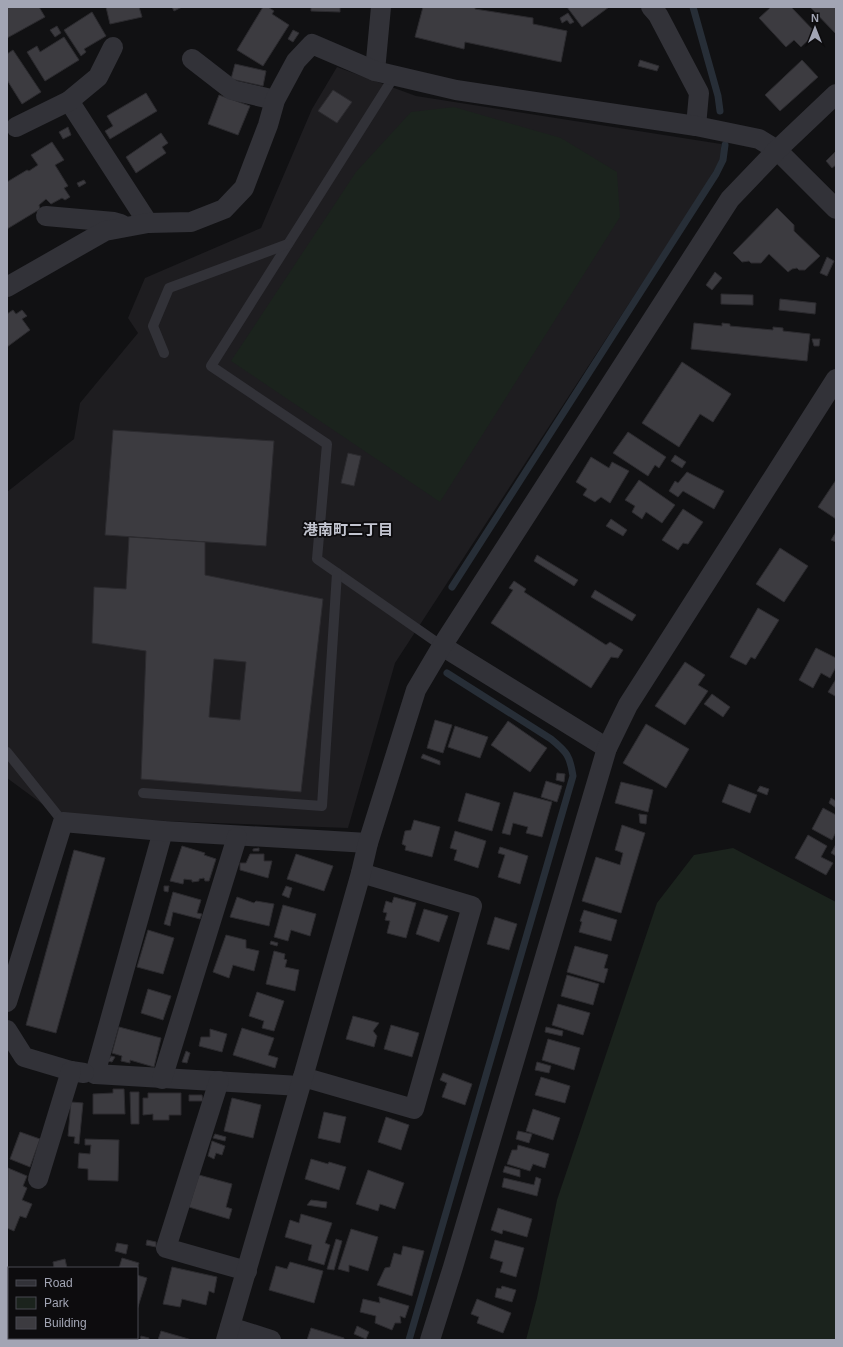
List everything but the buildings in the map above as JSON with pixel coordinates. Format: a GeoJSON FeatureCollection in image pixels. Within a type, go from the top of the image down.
{"type":"FeatureCollection","features":[{"type":"Feature","properties":{"kind":"street"},"geometry":{"type":"LineString","coordinates":[[375,70],[381,7]]}},
{"type":"Feature","properties":{"kind":"street"},"geometry":{"type":"LineString","coordinates":[[652,7],[658,15],[699,92],[696,126]]}},
{"type":"Feature","properties":{"kind":"street"},"geometry":{"type":"LineString","coordinates":[[7,287],[105,231],[148,223],[191,222],[224,209],[244,188],[268,125],[275,100],[296,61],[312,44],[375,70],[456,90],[696,126],[759,139],[776,150],[836,209]]}},
{"type":"Feature","properties":{"kind":"street"},"geometry":{"type":"LineString","coordinates":[[16,127],[69,101],[98,77],[113,48]]}},
{"type":"Feature","properties":{"kind":"street"},"geometry":{"type":"LineString","coordinates":[[192,59],[232,90],[275,100]]}},
{"type":"Feature","properties":{"kind":"street"},"geometry":{"type":"LineString","coordinates":[[271,1340],[228,1333],[302,1082],[361,873],[368,843],[416,690],[442,646],[730,199],[776,150],[836,94]]}},
{"type":"Feature","properties":{"kind":"street"},"geometry":{"type":"LineString","coordinates":[[69,101],[148,223]]}},
{"type":"Feature","properties":{"kind":"street"},"geometry":{"type":"LineString","coordinates":[[46,216],[114,222],[127,226]]}},
{"type":"Feature","properties":{"kind":"street"},"geometry":{"type":"LineString","coordinates":[[430,1340],[607,748],[628,705],[836,379]]}},
{"type":"Feature","properties":{"kind":"street"},"geometry":{"type":"LineString","coordinates":[[442,646],[607,748]]}},
{"type":"Feature","properties":{"kind":"street"},"geometry":{"type":"LineString","coordinates":[[7,1002],[63,822],[237,837],[368,843]]}},
{"type":"Feature","properties":{"kind":"street"},"geometry":{"type":"LineString","coordinates":[[95,1074],[162,831]]}},
{"type":"Feature","properties":{"kind":"street"},"geometry":{"type":"LineString","coordinates":[[162,1079],[237,837]]}},
{"type":"Feature","properties":{"kind":"street"},"geometry":{"type":"LineString","coordinates":[[7,1030],[24,1057],[71,1072],[162,1079],[302,1082],[414,1110],[472,906],[361,873]]}},
{"type":"Feature","properties":{"kind":"street"},"geometry":{"type":"LineString","coordinates":[[38,1179],[71,1072]]}},
{"type":"Feature","properties":{"kind":"street"},"geometry":{"type":"LineString","coordinates":[[219,1081],[166,1248],[247,1271]]}},
{"type":"Feature","properties":{"kind":"lane"},"geometry":{"type":"LineString","coordinates":[[394,75],[211,366],[327,444],[317,559],[442,646]]}},
{"type":"Feature","properties":{"kind":"lane"},"geometry":{"type":"LineString","coordinates":[[164,353],[153,326],[169,288],[288,244]]}},
{"type":"Feature","properties":{"kind":"lane"},"geometry":{"type":"LineString","coordinates":[[143,793],[322,806],[336,573]]}},
{"type":"Feature","properties":{"kind":"lane"},"geometry":{"type":"LineString","coordinates":[[7,752],[63,822]]}},
{"type":"Feature","properties":{"kind":"shaded area"},"geometry":{"type":"Polygon","coordinates":[[[337,67],[416,96],[721,144],[721,158],[703,190],[395,663],[348,828],[60,817],[7,778],[7,492],[74,439],[80,403],[138,333],[128,318],[145,278],[261,228],[312,109],[337,67]]]}},
{"type":"Feature","properties":{"kind":"green space"},"geometry":{"type":"Polygon","coordinates":[[[454,107],[561,138],[617,172],[620,217],[440,502],[231,361],[356,172],[411,112],[454,107]]]}},
{"type":"Feature","properties":{"kind":"green space"},"geometry":{"type":"Polygon","coordinates":[[[733,848],[836,902],[836,1340],[526,1340],[537,1298],[557,1200],[657,903],[694,855],[733,848]]]}},
{"type":"Feature","properties":{"kind":"waterway"},"geometry":{"type":"LineString","coordinates":[[693,7],[718,96],[720,111]]}},
{"type":"Feature","properties":{"kind":"waterway"},"geometry":{"type":"LineString","coordinates":[[452,587],[716,174],[723,160],[725,145]]}},
{"type":"Feature","properties":{"kind":"waterway"},"geometry":{"type":"LineString","coordinates":[[409,1340],[573,776],[569,759],[561,747],[551,739],[447,673]]}},
{"type":"Feature","properties":{"kind":"district","name":"港南町二丁目"},"geometry":{"type":"Point","coordinates":[348,529]}}]}
